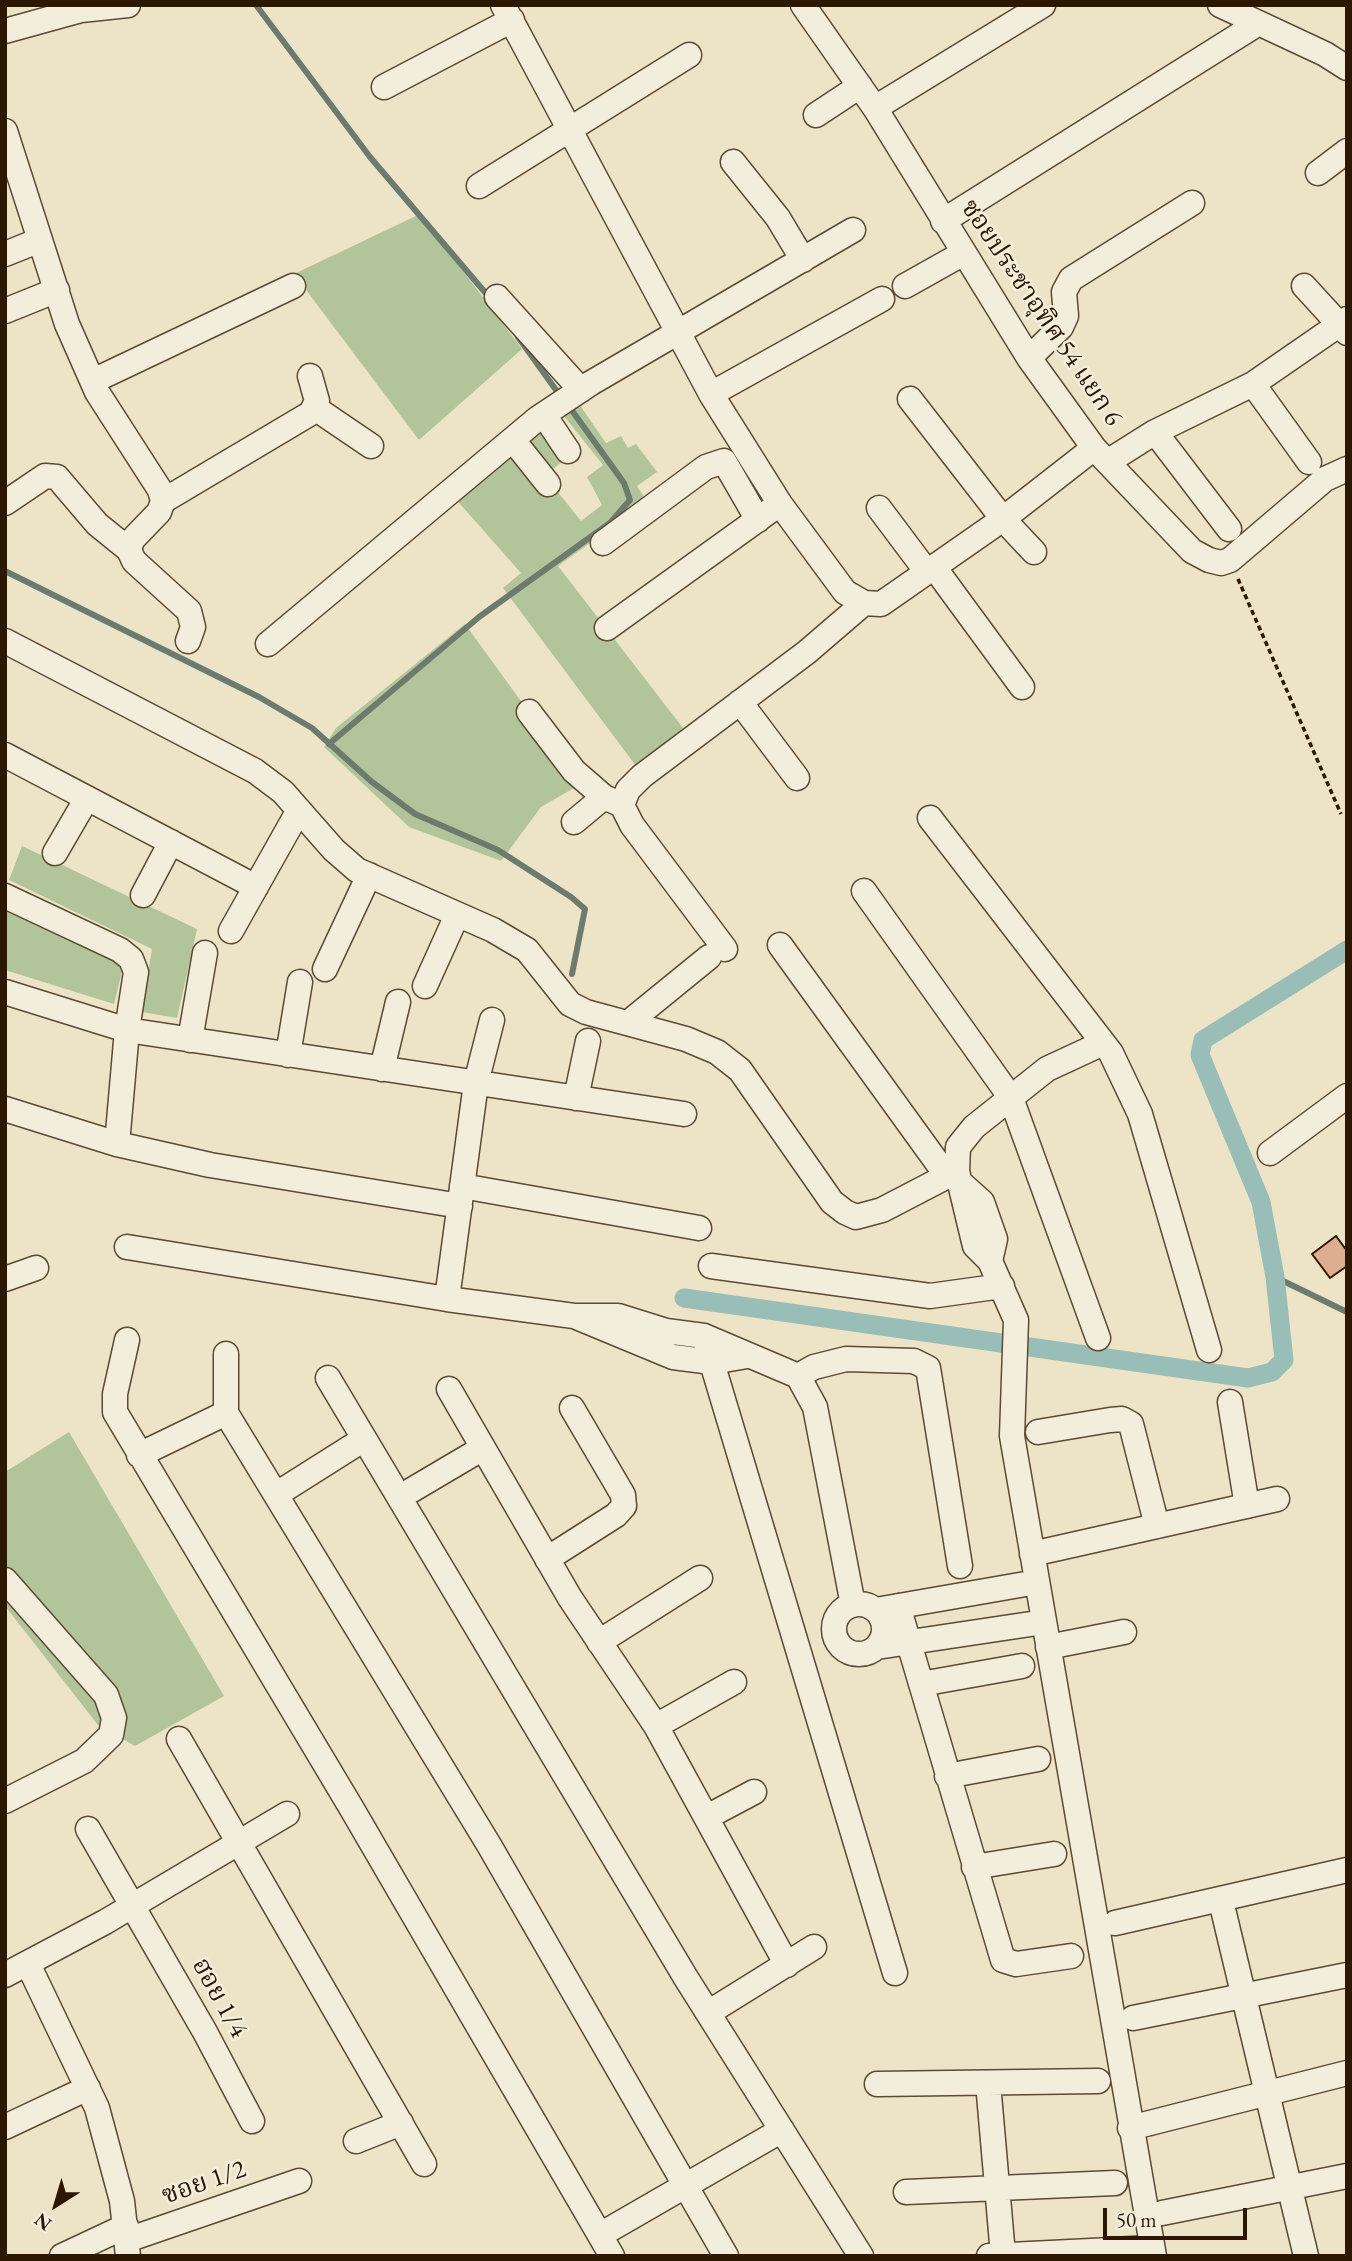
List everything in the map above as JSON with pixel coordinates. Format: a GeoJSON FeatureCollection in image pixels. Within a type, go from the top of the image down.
{"type":"FeatureCollection","features":[{"type":"Feature","properties":{"kind":"street"},"geometry":{"type":"LineString","coordinates":[[5,31],[81,10],[128,5]]}},
{"type":"Feature","properties":{"kind":"street"},"geometry":{"type":"LineString","coordinates":[[875,108],[1043,5]]}},
{"type":"Feature","properties":{"kind":"street"},"geometry":{"type":"LineString","coordinates":[[1220,5],[1325,54],[1347,68]]}},
{"type":"Feature","properties":{"kind":"street","name":"ซอยประชาอุทิศ 54 แยก 6"},"geometry":{"type":"LineString","coordinates":[[805,6],[875,108],[962,254],[1029,358],[1101,454],[1192,551],[1209,560],[1230,560]]}},
{"type":"Feature","properties":{"kind":"street"},"geometry":{"type":"LineString","coordinates":[[384,87],[508,12],[568,129],[712,394],[780,504],[845,592],[864,603],[881,604],[1101,454],[1155,432],[1253,384],[1345,325],[1304,286]]}},
{"type":"Feature","properties":{"kind":"street"},"geometry":{"type":"LineString","coordinates":[[943,221],[1257,24]]}},
{"type":"Feature","properties":{"kind":"street"},"geometry":{"type":"LineString","coordinates":[[479,186],[689,55]]}},
{"type":"Feature","properties":{"kind":"street"},"geometry":{"type":"LineString","coordinates":[[816,115],[860,86]]}},
{"type":"Feature","properties":{"kind":"street"},"geometry":{"type":"LineString","coordinates":[[5,131],[13,178],[40,240],[67,324],[93,381],[131,450],[160,490],[163,501],[159,512],[132,540],[129,550]]}},
{"type":"Feature","properties":{"kind":"street"},"geometry":{"type":"LineString","coordinates":[[1318,173],[1347,151]]}},
{"type":"Feature","properties":{"kind":"street"},"geometry":{"type":"LineString","coordinates":[[733,162],[778,218],[803,260]]}},
{"type":"Feature","properties":{"kind":"street"},"geometry":{"type":"LineString","coordinates":[[1029,358],[1061,327],[1066,316],[1064,292],[1071,279],[1192,203]]}},
{"type":"Feature","properties":{"kind":"street"},"geometry":{"type":"LineString","coordinates":[[268,644],[548,412],[577,392],[853,230]]}},
{"type":"Feature","properties":{"kind":"street"},"geometry":{"type":"LineString","coordinates":[[5,254],[40,240]]}},
{"type":"Feature","properties":{"kind":"street"},"geometry":{"type":"LineString","coordinates":[[905,286],[962,254]]}},
{"type":"Feature","properties":{"kind":"street"},"geometry":{"type":"LineString","coordinates":[[93,381],[293,286]]}},
{"type":"Feature","properties":{"kind":"street"},"geometry":{"type":"LineString","coordinates":[[5,311],[57,290]]}},
{"type":"Feature","properties":{"kind":"street"},"geometry":{"type":"LineString","coordinates":[[497,297],[577,392]]}},
{"type":"Feature","properties":{"kind":"street"},"geometry":{"type":"LineString","coordinates":[[712,394],[882,299]]}},
{"type":"Feature","properties":{"kind":"street"},"geometry":{"type":"LineString","coordinates":[[163,501],[315,408],[317,401],[310,376]]}},
{"type":"Feature","properties":{"kind":"street"},"geometry":{"type":"LineString","coordinates":[[1253,384],[1309,462]]}},
{"type":"Feature","properties":{"kind":"street"},"geometry":{"type":"LineString","coordinates":[[910,399],[1003,519],[1034,552]]}},
{"type":"Feature","properties":{"kind":"street"},"geometry":{"type":"LineString","coordinates":[[315,408],[371,446]]}},
{"type":"Feature","properties":{"kind":"street"},"geometry":{"type":"LineString","coordinates":[[548,412],[568,451]]}},
{"type":"Feature","properties":{"kind":"street"},"geometry":{"type":"LineString","coordinates":[[1155,432],[1229,529]]}},
{"type":"Feature","properties":{"kind":"street"},"geometry":{"type":"LineString","coordinates":[[513,440],[548,484]]}},
{"type":"Feature","properties":{"kind":"street"},"geometry":{"type":"LineString","coordinates":[[603,543],[706,467],[724,461],[758,520]]}},
{"type":"Feature","properties":{"kind":"street"},"geometry":{"type":"LineString","coordinates":[[1230,560],[1325,479],[1347,469]]}},
{"type":"Feature","properties":{"kind":"street"},"geometry":{"type":"LineString","coordinates":[[5,503],[45,475],[57,477],[97,523],[129,550],[134,561],[189,611],[194,626],[188,641]]}},
{"type":"Feature","properties":{"kind":"street"},"geometry":{"type":"LineString","coordinates":[[607,628],[780,504]]}},
{"type":"Feature","properties":{"kind":"street"},"geometry":{"type":"LineString","coordinates":[[879,508],[1022,687]]}},
{"type":"Feature","properties":{"kind":"street"},"geometry":{"type":"LineString","coordinates":[[574,822],[628,790],[642,776],[846,621],[864,603]]}},
{"type":"Feature","properties":{"kind":"street"},"geometry":{"type":"LineString","coordinates":[[5,641],[255,771],[283,792],[334,850],[357,870],[527,950],[570,1004],[586,1012],[686,1039],[717,1052],[740,1070],[832,1202],[845,1212],[856,1217],[881,1210],[955,1177]]}},
{"type":"Feature","properties":{"kind":"street"},"geometry":{"type":"LineString","coordinates":[[740,702],[797,778]]}},
{"type":"Feature","properties":{"kind":"street"},"geometry":{"type":"LineString","coordinates":[[529,712],[573,771],[613,801],[632,825],[717,953],[628,1023]]}},
{"type":"Feature","properties":{"kind":"street"},"geometry":{"type":"LineString","coordinates":[[5,755],[256,887]]}},
{"type":"Feature","properties":{"kind":"street"},"geometry":{"type":"LineString","coordinates":[[55,853],[87,799]]}},
{"type":"Feature","properties":{"kind":"street"},"geometry":{"type":"LineString","coordinates":[[230,931],[299,810]]}},
{"type":"Feature","properties":{"kind":"street"},"geometry":{"type":"LineString","coordinates":[[930,818],[1103,1043],[1140,1114],[1209,1350]]}},
{"type":"Feature","properties":{"kind":"street"},"geometry":{"type":"LineString","coordinates":[[143,895],[171,842]]}},
{"type":"Feature","properties":{"kind":"street"},"geometry":{"type":"LineString","coordinates":[[325,969],[369,875]]}},
{"type":"Feature","properties":{"kind":"street"},"geometry":{"type":"LineString","coordinates":[[864,891],[1011,1098],[1098,1338]]}},
{"type":"Feature","properties":{"kind":"street"},"geometry":{"type":"LineString","coordinates":[[5,896],[120,950],[131,959],[136,972],[127,1030],[117,1144]]}},
{"type":"Feature","properties":{"kind":"street"},"geometry":{"type":"LineString","coordinates":[[425,986],[457,915]]}},
{"type":"Feature","properties":{"kind":"street"},"geometry":{"type":"LineString","coordinates":[[780,945],[955,1177],[982,1202],[995,1239],[990,1261],[1002,1286],[1017,1332],[1012,1437],[1153,2252],[988,2256]]}},
{"type":"Feature","properties":{"kind":"street"},"geometry":{"type":"LineString","coordinates":[[190,1040],[205,953]]}},
{"type":"Feature","properties":{"kind":"street"},"geometry":{"type":"LineString","coordinates":[[288,1055],[300,982]]}},
{"type":"Feature","properties":{"kind":"street"},"geometry":{"type":"LineString","coordinates":[[5,992],[127,1030],[684,1114]]}},
{"type":"Feature","properties":{"kind":"street"},"geometry":{"type":"LineString","coordinates":[[382,1069],[398,1002]]}},
{"type":"Feature","properties":{"kind":"street"},"geometry":{"type":"LineString","coordinates":[[447,1299],[476,1083],[492,1020]]}},
{"type":"Feature","properties":{"kind":"street"},"geometry":{"type":"LineString","coordinates":[[576,1098],[588,1041]]}},
{"type":"Feature","properties":{"kind":"street"},"geometry":{"type":"LineString","coordinates":[[955,1177],[958,1147],[962,1139],[1048,1069],[1103,1043]]}},
{"type":"Feature","properties":{"kind":"street"},"geometry":{"type":"LineString","coordinates":[[1270,1153],[1347,1096]]}},
{"type":"Feature","properties":{"kind":"street"},"geometry":{"type":"LineString","coordinates":[[5,1109],[117,1144],[210,1166],[699,1228]]}},
{"type":"Feature","properties":{"kind":"street"},"geometry":{"type":"LineString","coordinates":[[127,1248],[447,1299],[574,1316],[618,1316],[666,1331],[704,1335],[798,1376],[815,1407],[875,1607],[881,1616],[884,1632],[877,1647]]}},
{"type":"Feature","properties":{"kind":"street"},"geometry":{"type":"LineString","coordinates":[[711,1266],[930,1296],[1002,1286]]}},
{"type":"Feature","properties":{"kind":"street"},"geometry":{"type":"LineString","coordinates":[[5,1279],[36,1268]]}},
{"type":"Feature","properties":{"kind":"street"},"geometry":{"type":"LineString","coordinates":[[574,1316],[673,1357],[712,1362],[747,1356]]}},
{"type":"Feature","properties":{"kind":"street"},"geometry":{"type":"LineString","coordinates":[[704,1335],[895,1973]]}},
{"type":"Feature","properties":{"kind":"street"},"geometry":{"type":"LineString","coordinates":[[127,1340],[114,1402],[115,1412],[352,1809],[606,2245],[685,2185],[782,2130]]}},
{"type":"Feature","properties":{"kind":"street"},"geometry":{"type":"LineString","coordinates":[[226,1354],[226,1413],[489,1845],[726,2256]]}},
{"type":"Feature","properties":{"kind":"street"},"geometry":{"type":"LineString","coordinates":[[798,1376],[814,1367],[846,1359],[914,1361],[928,1368],[960,1566]]}},
{"type":"Feature","properties":{"kind":"street"},"geometry":{"type":"LineString","coordinates":[[328,1378],[708,2013],[861,2256]]}},
{"type":"Feature","properties":{"kind":"street"},"geometry":{"type":"LineString","coordinates":[[449,1389],[547,1559],[656,1726],[787,1965]]}},
{"type":"Feature","properties":{"kind":"street"},"geometry":{"type":"LineString","coordinates":[[1230,1402],[1247,1506]]}},
{"type":"Feature","properties":{"kind":"street"},"geometry":{"type":"LineString","coordinates":[[547,1559],[616,1515],[624,1506],[622,1495],[572,1408]]}},
{"type":"Feature","properties":{"kind":"street"},"geometry":{"type":"LineString","coordinates":[[139,1455],[226,1413]]}},
{"type":"Feature","properties":{"kind":"street"},"geometry":{"type":"LineString","coordinates":[[1038,1432],[1110,1420],[1122,1419],[1132,1424],[1157,1526]]}},
{"type":"Feature","properties":{"kind":"street"},"geometry":{"type":"LineString","coordinates":[[276,1494],[364,1438]]}},
{"type":"Feature","properties":{"kind":"street"},"geometry":{"type":"LineString","coordinates":[[400,1497],[483,1448]]}},
{"type":"Feature","properties":{"kind":"street"},"geometry":{"type":"LineString","coordinates":[[1032,1553],[1277,1499]]}},
{"type":"Feature","properties":{"kind":"street"},"geometry":{"type":"LineString","coordinates":[[599,1642],[700,1578]]}},
{"type":"Feature","properties":{"kind":"street"},"geometry":{"type":"LineString","coordinates":[[5,1580],[106,1695],[114,1717],[111,1735],[84,1761],[5,1801]]}},
{"type":"Feature","properties":{"kind":"street"},"geometry":{"type":"LineString","coordinates":[[1037,1582],[839,1614],[835,1621],[835,1637],[845,1650],[862,1654],[877,1647],[1044,1622]]}},
{"type":"Feature","properties":{"kind":"street"},"geometry":{"type":"LineString","coordinates":[[875,1607],[909,1643],[1003,1960],[1016,1964],[1071,1956]]}},
{"type":"Feature","properties":{"kind":"street"},"geometry":{"type":"LineString","coordinates":[[1048,1647],[1124,1632]]}},
{"type":"Feature","properties":{"kind":"street"},"geometry":{"type":"LineString","coordinates":[[798,1653],[839,1644]]}},
{"type":"Feature","properties":{"kind":"street"},"geometry":{"type":"LineString","coordinates":[[921,1684],[1022,1666]]}},
{"type":"Feature","properties":{"kind":"street"},"geometry":{"type":"LineString","coordinates":[[656,1726],[734,1682]]}},
{"type":"Feature","properties":{"kind":"street"},"geometry":{"type":"LineString","coordinates":[[179,1739],[424,2164]]}},
{"type":"Feature","properties":{"kind":"street"},"geometry":{"type":"LineString","coordinates":[[947,1776],[1038,1759]]}},
{"type":"Feature","properties":{"kind":"street"},"geometry":{"type":"LineString","coordinates":[[707,1817],[754,1792]]}},
{"type":"Feature","properties":{"kind":"street"},"geometry":{"type":"LineString","coordinates":[[5,1976],[240,1844],[287,1814]]}},
{"type":"Feature","properties":{"kind":"street","name":"ฮอย 1/4"},"geometry":{"type":"LineString","coordinates":[[88,1829],[205,2032],[252,2121]]}},
{"type":"Feature","properties":{"kind":"street"},"geometry":{"type":"LineString","coordinates":[[974,1867],[1055,1854]]}},
{"type":"Feature","properties":{"kind":"street"},"geometry":{"type":"LineString","coordinates":[[1115,1923],[1221,1901],[1347,1870]]}},
{"type":"Feature","properties":{"kind":"street"},"geometry":{"type":"LineString","coordinates":[[1221,1901],[1306,2256]]}},
{"type":"Feature","properties":{"kind":"street"},"geometry":{"type":"LineString","coordinates":[[708,2013],[814,1947]]}},
{"type":"Feature","properties":{"kind":"street"},"geometry":{"type":"LineString","coordinates":[[28,1964],[88,2088],[110,2151],[127,2241]]}},
{"type":"Feature","properties":{"kind":"street"},"geometry":{"type":"LineString","coordinates":[[1133,2018],[1347,1975]]}},
{"type":"Feature","properties":{"kind":"street"},"geometry":{"type":"LineString","coordinates":[[1130,2128],[1347,2073]]}},
{"type":"Feature","properties":{"kind":"street"},"geometry":{"type":"LineString","coordinates":[[877,2084],[1098,2081]]}},
{"type":"Feature","properties":{"kind":"street"},"geometry":{"type":"LineString","coordinates":[[988,2084],[995,2190],[1003,2255]]}},
{"type":"Feature","properties":{"kind":"street"},"geometry":{"type":"LineString","coordinates":[[5,2127],[88,2088]]}},
{"type":"Feature","properties":{"kind":"street"},"geometry":{"type":"LineString","coordinates":[[356,2141],[401,2123]]}},
{"type":"Feature","properties":{"kind":"street"},"geometry":{"type":"LineString","coordinates":[[1162,2213],[1347,2176]]}},
{"type":"Feature","properties":{"kind":"street","name":"ซอย 1/2"},"geometry":{"type":"LineString","coordinates":[[62,2256],[127,2241],[299,2181]]}},
{"type":"Feature","properties":{"kind":"street"},"geometry":{"type":"LineString","coordinates":[[906,2192],[1115,2183]]}},
{"type":"Feature","properties":{"kind":"path"},"geometry":{"type":"LineString","coordinates":[[1230,560],[1341,814]]}},
{"type":"Feature","properties":{"kind":"green space"},"geometry":{"type":"Polygon","coordinates":[[[420,214],[522,349],[419,440],[294,274],[420,214]]]}},
{"type":"Feature","properties":{"kind":"green space"},"geometry":{"type":"Polygon","coordinates":[[[577,401],[606,443],[621,436],[628,448],[636,444],[657,472],[637,486],[647,502],[558,566],[683,728],[636,766],[503,588],[521,573],[453,496],[537,424],[565,459],[545,476],[581,521],[602,505],[587,477],[603,465],[560,411],[577,401]]]}},
{"type":"Feature","properties":{"kind":"green space"},"geometry":{"type":"Polygon","coordinates":[[[465,624],[581,784],[541,807],[501,861],[409,827],[324,747],[336,728],[465,624]]]}},
{"type":"Feature","properties":{"kind":"green space"},"geometry":{"type":"Polygon","coordinates":[[[22,846],[197,929],[177,1018],[142,1012],[152,949],[9,880],[22,846]]]}},
{"type":"Feature","properties":{"kind":"green space"},"geometry":{"type":"Polygon","coordinates":[[[5,908],[124,963],[114,1004],[5,970],[5,908]]]}},
{"type":"Feature","properties":{"kind":"green space"},"geometry":{"type":"Polygon","coordinates":[[[69,1432],[224,1696],[135,1746],[98,1725],[5,1606],[5,1472],[69,1432]]]}},
{"type":"Feature","properties":{"kind":"building"},"geometry":{"type":"Polygon","coordinates":[[[1336,1236],[1347,1251],[1347,1266],[1330,1278],[1312,1254],[1336,1236]]]}},
{"type":"Feature","properties":{"kind":"waterway"},"geometry":{"type":"LineString","coordinates":[[256,5],[370,157],[489,297]]}},
{"type":"Feature","properties":{"kind":"waterway"},"geometry":{"type":"LineString","coordinates":[[518,337],[561,397]]}},
{"type":"Feature","properties":{"kind":"waterway"},"geometry":{"type":"LineString","coordinates":[[329,744],[479,617],[610,523],[630,500],[624,483],[568,405]]}},
{"type":"Feature","properties":{"kind":"waterway"},"geometry":{"type":"LineString","coordinates":[[5,571],[259,697],[312,728],[372,782],[415,814],[498,850],[571,897],[585,909],[572,974]]}},
{"type":"Feature","properties":{"kind":"waterway"},"geometry":{"type":"LineString","coordinates":[[684,1298],[1248,1378],[1272,1372],[1284,1360],[1275,1277],[1261,1202],[1200,1055],[1203,1040],[1347,950]]}},
{"type":"Feature","properties":{"kind":"waterway"},"geometry":{"type":"LineString","coordinates":[[1275,1277],[1347,1312]]}}]}
